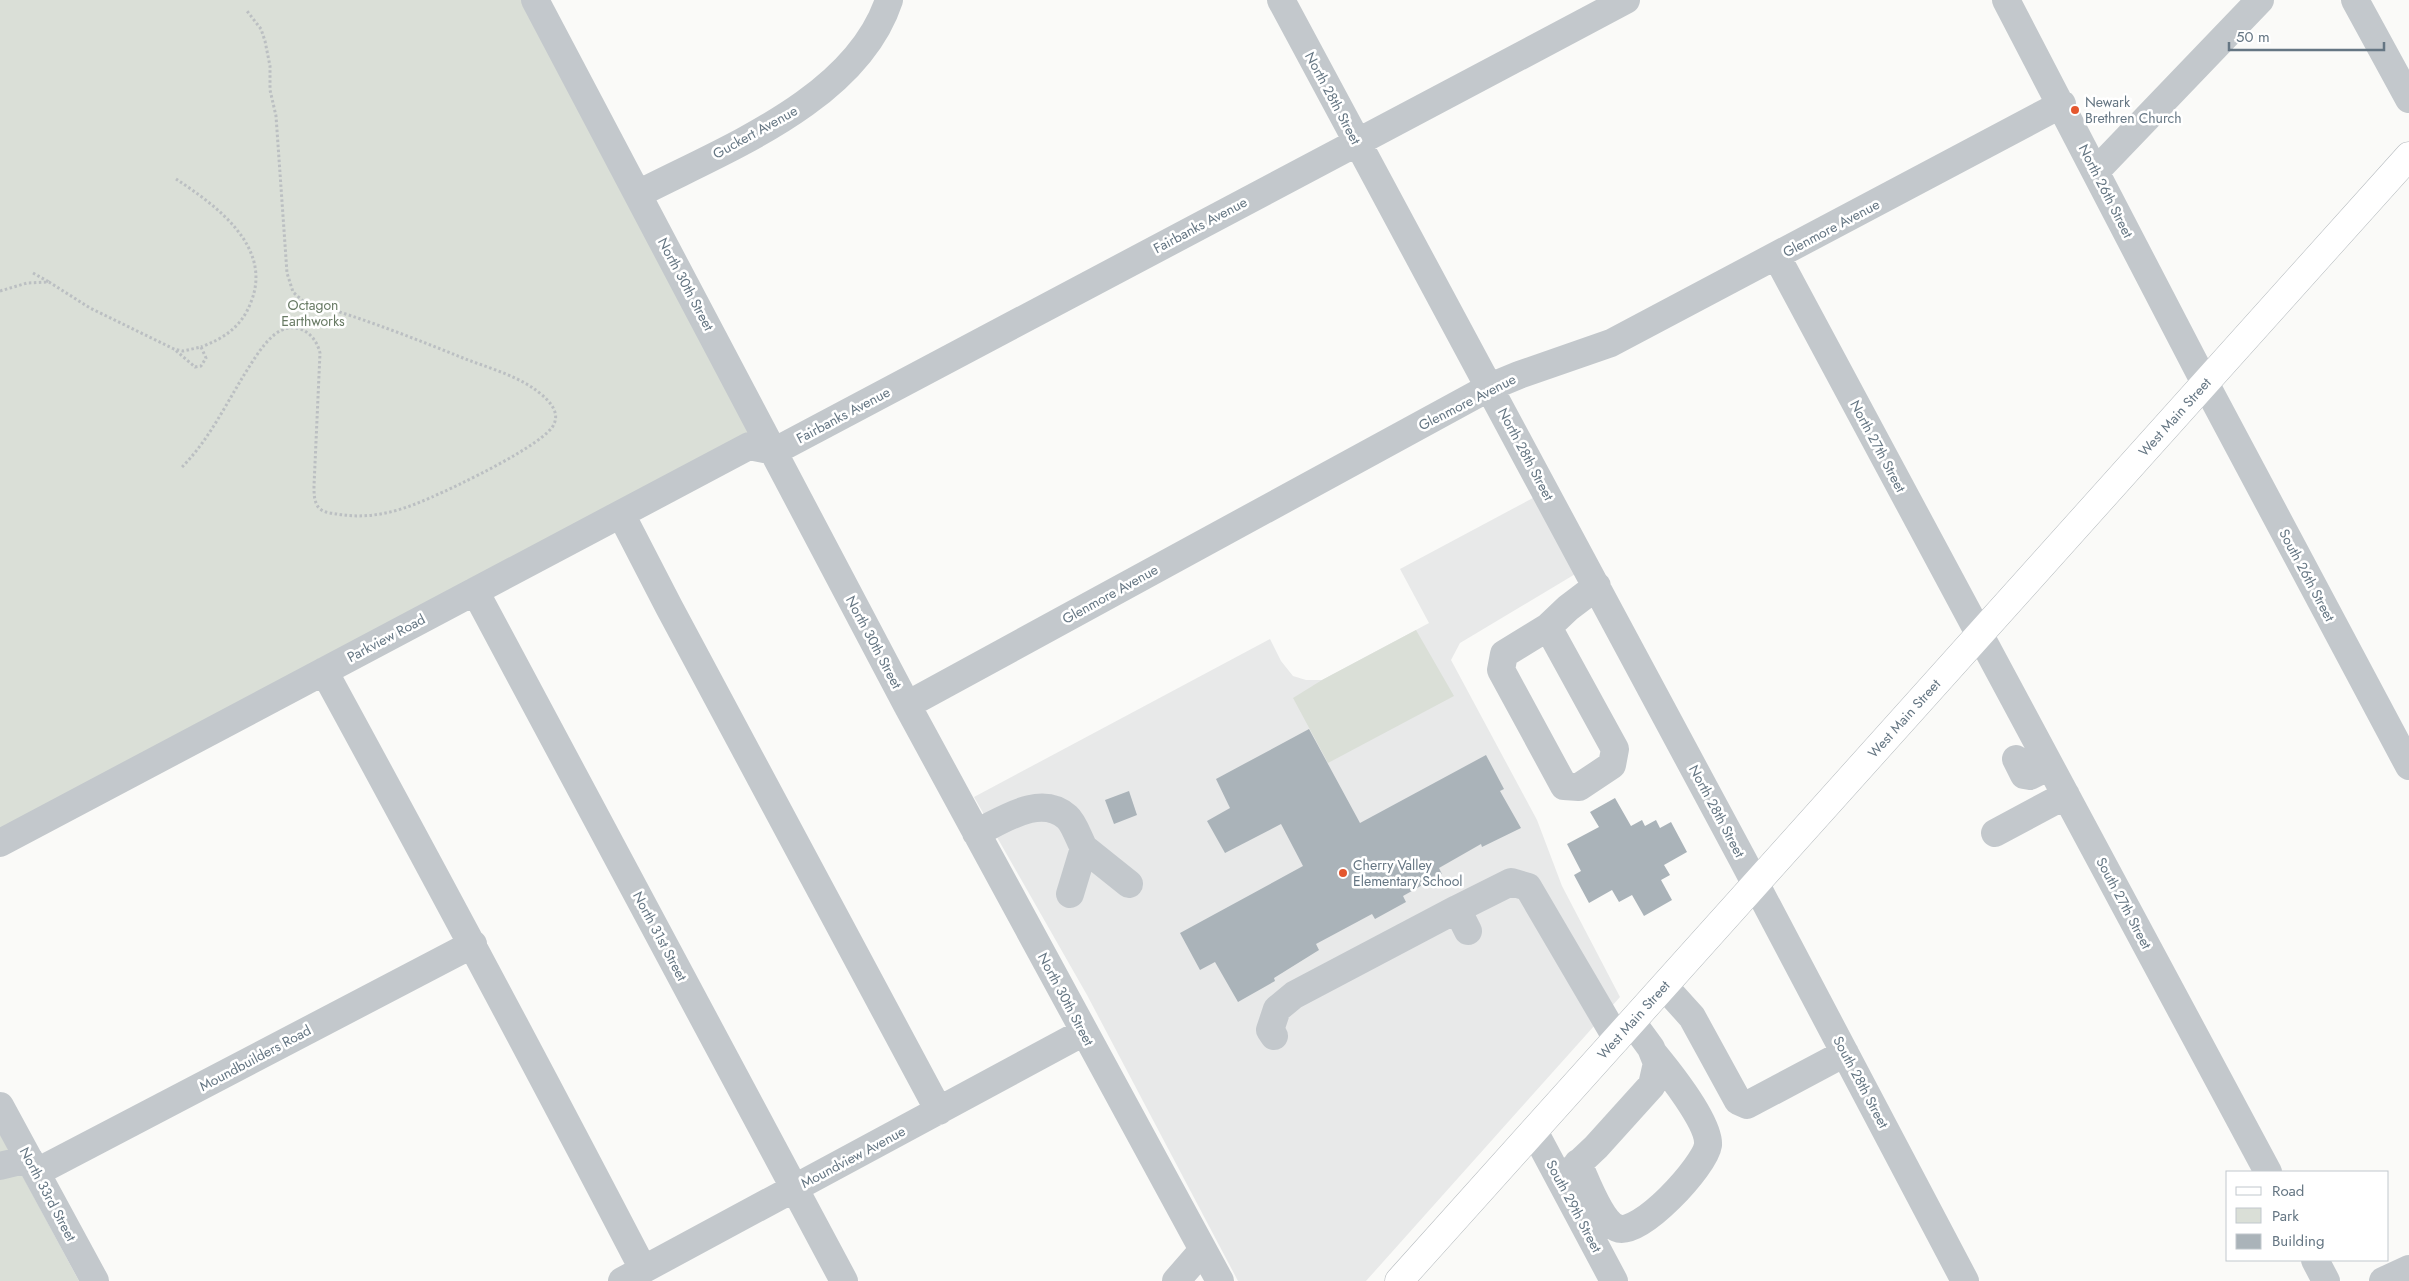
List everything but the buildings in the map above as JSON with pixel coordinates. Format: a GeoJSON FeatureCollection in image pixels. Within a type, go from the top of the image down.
{"type":"FeatureCollection","features":[{"type":"Feature","properties":{"kind":"main road","name":"West Main Street"},"geometry":{"type":"LineString","coordinates":[[1399,1281],[2409,156]]}},
{"type":"Feature","properties":{"kind":"street","name":"North 30th Street"},"geometry":{"type":"LineString","coordinates":[[535,0],[775,451],[907,705],[1220,1281]]}},
{"type":"Feature","properties":{"kind":"street","name":"Guckert Avenue"},"geometry":{"type":"LineString","coordinates":[[638,194],[790,116],[846,68],[868,42],[885,12],[889,0]]}},
{"type":"Feature","properties":{"kind":"street","name":"North 28th Street"},"geometry":{"type":"LineString","coordinates":[[1281,0],[1756,883]]}},
{"type":"Feature","properties":{"kind":"street","name":"Fairbanks Avenue"},"geometry":{"type":"LineString","coordinates":[[775,451],[1626,0]]}},
{"type":"Feature","properties":{"kind":"street","name":"North 26th Street"},"geometry":{"type":"LineString","coordinates":[[2006,0],[2062,104],[2205,384]]}},
{"type":"Feature","properties":{"kind":"street"},"geometry":{"type":"LineString","coordinates":[[2096,171],[2260,0]]}},
{"type":"Feature","properties":{"kind":"street"},"geometry":{"type":"LineString","coordinates":[[2356,0],[2409,100]]}},
{"type":"Feature","properties":{"kind":"street","name":"Glenmore Avenue"},"geometry":{"type":"LineString","coordinates":[[907,705],[1490,387],[1611,343],[1777,257],[2062,104]]}},
{"type":"Feature","properties":{"kind":"street","name":"North 27th Street"},"geometry":{"type":"LineString","coordinates":[[1777,257],[1979,635]]}},
{"type":"Feature","properties":{"kind":"street","name":"South 26th Street"},"geometry":{"type":"LineString","coordinates":[[2205,384],[2409,766]]}},
{"type":"Feature","properties":{"kind":"street","name":"Parkview Road"},"geometry":{"type":"LineString","coordinates":[[0,843],[749,446],[775,451]]}},
{"type":"Feature","properties":{"kind":"street"},"geometry":{"type":"LineString","coordinates":[[621,514],[939,1111]]}},
{"type":"Feature","properties":{"kind":"street"},"geometry":{"type":"LineString","coordinates":[[1548,627],[1615,750],[1612,765],[1579,787],[1564,786],[1501,670],[1504,654],[1548,627],[1568,608],[1597,586]]}},
{"type":"Feature","properties":{"kind":"street","name":"North 31st Street"},"geometry":{"type":"LineString","coordinates":[[475,591],[844,1281]]}},
{"type":"Feature","properties":{"kind":"street","name":"South 27th Street"},"geometry":{"type":"LineString","coordinates":[[1979,635],[2267,1171]]}},
{"type":"Feature","properties":{"kind":"street"},"geometry":{"type":"LineString","coordinates":[[324,671],[473,944],[511,1022],[561,1111],[632,1275]]}},
{"type":"Feature","properties":{"kind":"street"},"geometry":{"type":"LineString","coordinates":[[2016,759],[2024,775],[2030,776],[2050,766]]}},
{"type":"Feature","properties":{"kind":"street"},"geometry":{"type":"LineString","coordinates":[[1995,833],[2066,795]]}},
{"type":"Feature","properties":{"kind":"street"},"geometry":{"type":"LineString","coordinates":[[976,833],[1025,810],[1048,806],[1068,817],[1084,848],[1129,884]]}},
{"type":"Feature","properties":{"kind":"street"},"geometry":{"type":"LineString","coordinates":[[1070,894],[1084,848]]}},
{"type":"Feature","properties":{"kind":"street"},"geometry":{"type":"LineString","coordinates":[[1274,1036],[1270,1030],[1277,1009],[1294,995],[1462,920],[1511,882],[1528,887],[1624,1030],[1651,1048],[1654,1054],[1656,1062],[1652,1085],[1570,1172],[1607,1221],[1619,1229],[1624,1229]]}},
{"type":"Feature","properties":{"kind":"street","name":"South 28th Street"},"geometry":{"type":"LineString","coordinates":[[1756,883],[1965,1281]]}},
{"type":"Feature","properties":{"kind":"street","name":"Moundbuilders Road"},"geometry":{"type":"LineString","coordinates":[[0,1166],[33,1165],[473,944]]}},
{"type":"Feature","properties":{"kind":"street"},"geometry":{"type":"LineString","coordinates":[[1664,986],[1692,1017],[1738,1101],[1747,1105],[1845,1052]]}},
{"type":"Feature","properties":{"kind":"street","name":"Moundview Avenue"},"geometry":{"type":"LineString","coordinates":[[632,1275],[1084,1032]]}},
{"type":"Feature","properties":{"kind":"street"},"geometry":{"type":"LineString","coordinates":[[1599,1252],[1624,1229],[1640,1223],[1675,1191],[1704,1156],[1708,1144],[1704,1128],[1675,1078],[1654,1054]]}},
{"type":"Feature","properties":{"kind":"street","name":"North 33rd Street"},"geometry":{"type":"LineString","coordinates":[[0,1106],[95,1281]]}},
{"type":"Feature","properties":{"kind":"street","name":"South 29th Street"},"geometry":{"type":"LineString","coordinates":[[1534,1131],[1570,1172],[1599,1252],[1614,1281]]}},
{"type":"Feature","properties":{"kind":"street"},"geometry":{"type":"LineString","coordinates":[[1176,1281],[1203,1250]]}},
{"type":"Feature","properties":{"kind":"street"},"geometry":{"type":"LineString","coordinates":[[2316,1261],[2326,1281]]}},
{"type":"Feature","properties":{"kind":"street"},"geometry":{"type":"LineString","coordinates":[[2383,1281],[2409,1268]]}},
{"type":"Feature","properties":{"kind":"path"},"geometry":{"type":"LineString","coordinates":[[182,467],[200,446],[257,354],[274,335],[285,328],[294,327],[313,336],[318,342],[320,353],[314,486],[315,501],[319,508],[326,512],[364,517],[412,506],[462,484],[544,437],[556,422],[556,414],[548,401],[520,382],[423,342],[334,310],[303,301],[292,292],[287,273],[276,116],[270,90],[268,51],[261,29],[247,11]]}},
{"type":"Feature","properties":{"kind":"path"},"geometry":{"type":"LineString","coordinates":[[33,272],[90,308],[174,349],[183,351],[202,347],[228,334],[240,323],[247,311],[257,280],[255,262],[249,247],[229,222],[203,197],[176,179]]}},
{"type":"Feature","properties":{"kind":"path"},"geometry":{"type":"LineString","coordinates":[[0,291],[27,283],[49,282]]}},
{"type":"Feature","properties":{"kind":"path"},"geometry":{"type":"LineString","coordinates":[[174,349],[195,368],[201,366],[206,358],[202,347]]}},
{"type":"Feature","properties":{"kind":"shaded area"},"geometry":{"type":"Polygon","coordinates":[[[1546,491],[1587,567],[1460,643],[1451,660],[1537,820],[1562,886],[1620,997],[1366,1281],[1238,1281],[1087,995],[974,797],[1270,639],[1281,661],[1293,676],[1306,680],[1322,680],[1429,623],[1400,569],[1546,491]]]}},
{"type":"Feature","properties":{"kind":"green space","name":"Octagon Earthworks"},"geometry":{"type":"Polygon","coordinates":[[[0,0],[528,0],[752,432],[0,837],[0,0]]]}},
{"type":"Feature","properties":{"kind":"green space"},"geometry":{"type":"Polygon","coordinates":[[[1416,630],[1454,696],[1328,763],[1293,698],[1322,680],[1416,630]]]}},
{"type":"Feature","properties":{"kind":"green space"},"geometry":{"type":"Polygon","coordinates":[[[0,1134],[79,1281],[0,1281],[0,1134]]]}},
{"type":"Feature","properties":{"kind":"place","name":"Newark Brethren Church"},"geometry":{"type":"Point","coordinates":[2075,110]}},
{"type":"Feature","properties":{"kind":"place","name":"Cherry Valley Elementary School"},"geometry":{"type":"Point","coordinates":[1343,873]}}]}
